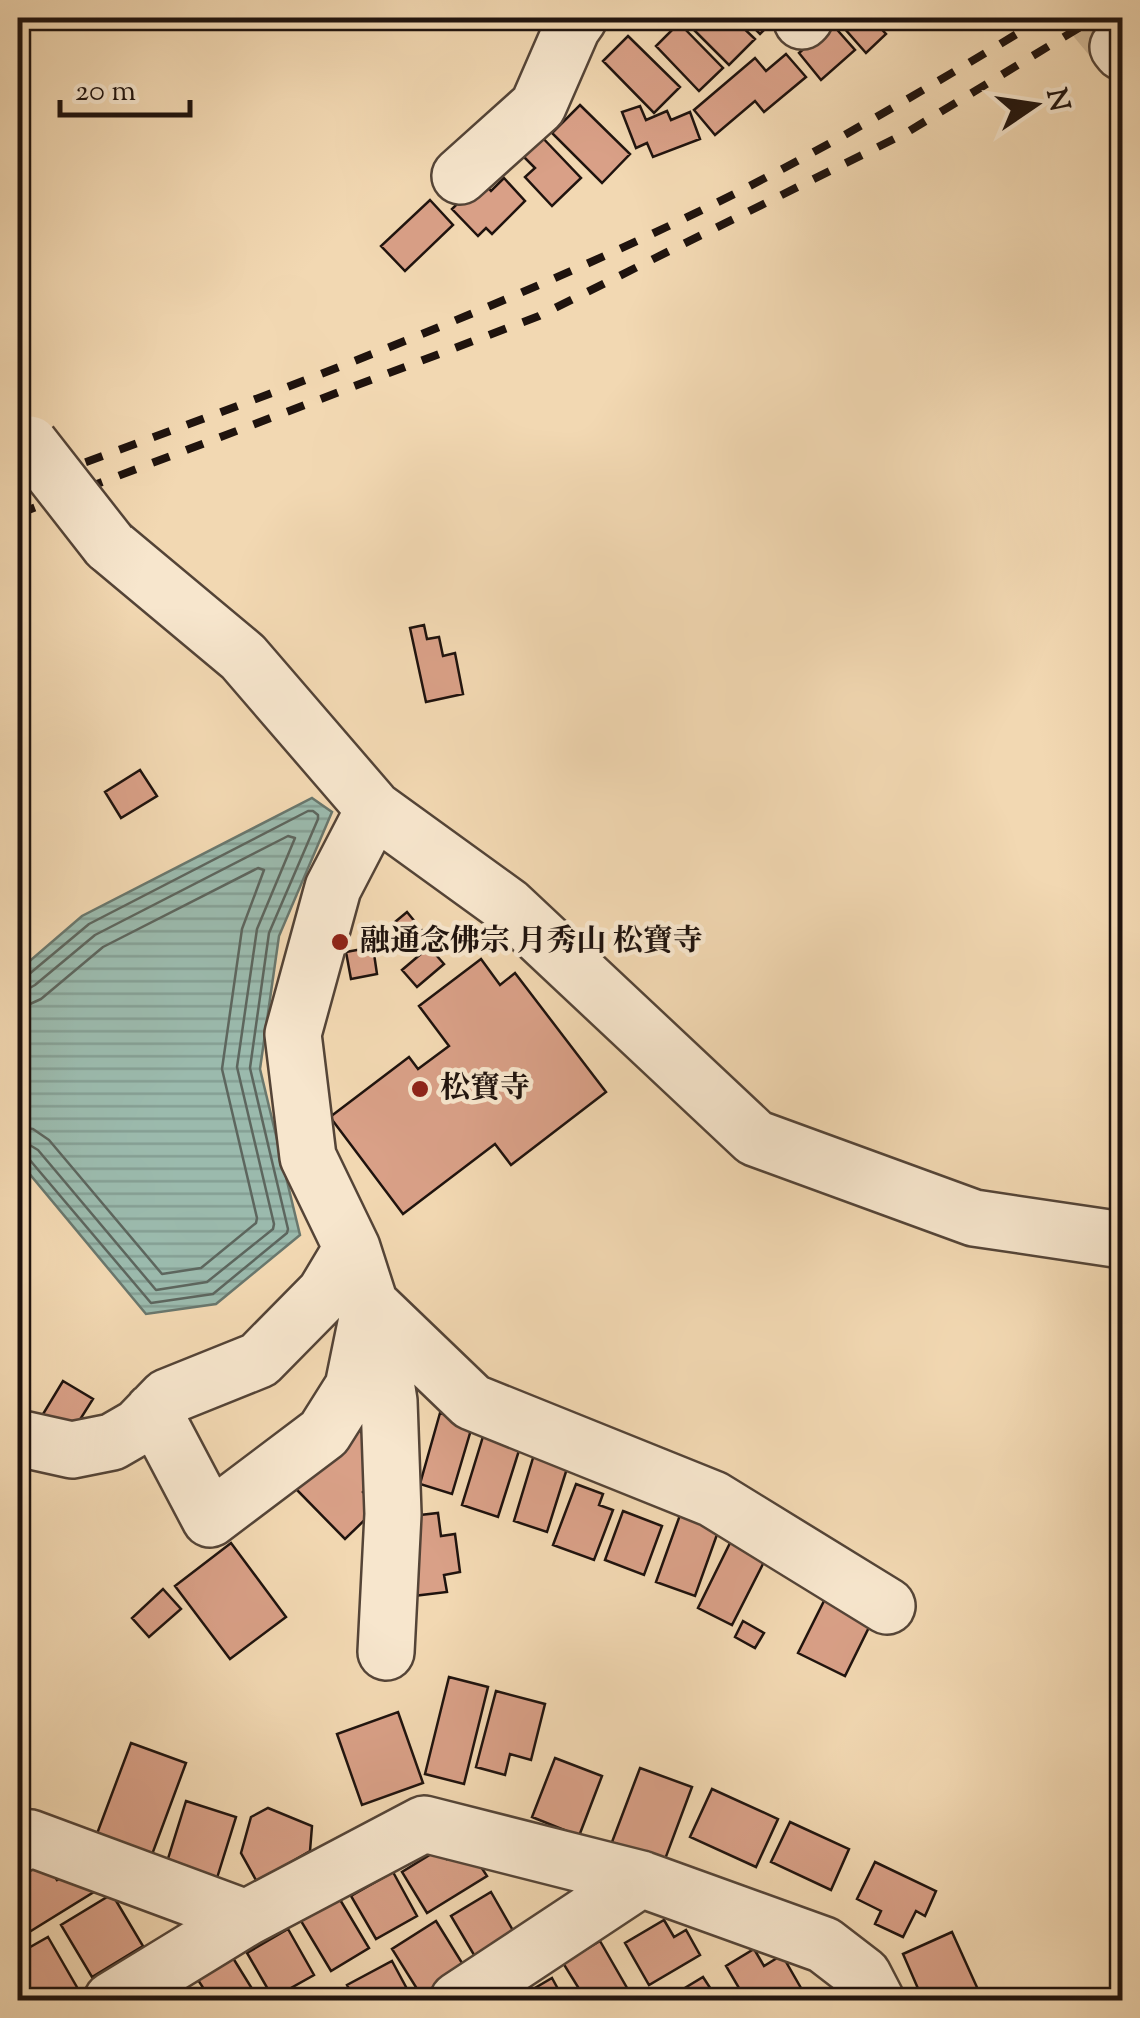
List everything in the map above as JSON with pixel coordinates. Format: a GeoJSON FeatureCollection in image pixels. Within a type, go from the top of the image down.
{"type":"FeatureCollection","features":[{"type":"Feature","properties":{"kind":"street"},"geometry":{"type":"LineString","coordinates":[[460,176],[538,106],[579,18]]}},
{"type":"Feature","properties":{"kind":"street"},"geometry":{"type":"LineString","coordinates":[[24,438],[109,545],[243,657],[374,810],[508,906],[755,1138],[974,1218],[1122,1240]]}},
{"type":"Feature","properties":{"kind":"street"},"geometry":{"type":"LineString","coordinates":[[374,810],[333,888],[293,1034],[308,1157],[352,1248],[372,1306],[390,1401],[393,1514],[386,1652]]}},
{"type":"Feature","properties":{"kind":"street"},"geometry":{"type":"LineString","coordinates":[[18,1438],[72,1450],[112,1442],[138,1427],[167,1397],[259,1360],[325,1293],[352,1248]]}},
{"type":"Feature","properties":{"kind":"street"},"geometry":{"type":"LineString","coordinates":[[153,1412],[210,1519],[324,1433],[353,1387],[372,1306]]}},
{"type":"Feature","properties":{"kind":"street"},"geometry":{"type":"LineString","coordinates":[[372,1306],[472,1402],[713,1499],[888,1606]]}},
{"type":"Feature","properties":{"kind":"street"},"geometry":{"type":"LineString","coordinates":[[112,2000],[246,1918],[424,1824],[641,1878],[824,1945],[855,1992]]}},
{"type":"Feature","properties":{"kind":"street"},"geometry":{"type":"LineString","coordinates":[[18,1845],[30,1838],[246,1918]]}},
{"type":"Feature","properties":{"kind":"street"},"geometry":{"type":"LineString","coordinates":[[458,2000],[641,1878]]}},
{"type":"Feature","properties":{"kind":"water"},"geometry":{"type":"Polygon","coordinates":[[[312,798],[332,812],[279,936],[260,1069],[300,1235],[216,1304],[146,1314],[18,1160],[18,971],[82,916],[312,798]]]}},
{"type":"Feature","properties":{"kind":"building"},"geometry":{"type":"Polygon","coordinates":[[[685,18],[733,18],[755,39],[729,65],[685,18]]]}},
{"type":"Feature","properties":{"kind":"building"},"geometry":{"type":"Polygon","coordinates":[[[744,18],[776,18],[760,34],[744,18]]]}},
{"type":"Feature","properties":{"kind":"building"},"geometry":{"type":"Polygon","coordinates":[[[839,18],[871,18],[886,34],[866,53],[839,18]]]}},
{"type":"Feature","properties":{"kind":"building"},"geometry":{"type":"Polygon","coordinates":[[[679,23],[723,68],[699,91],[656,46],[679,23]]]}},
{"type":"Feature","properties":{"kind":"building"},"geometry":{"type":"Polygon","coordinates":[[[832,24],[855,50],[821,80],[799,53],[832,24]]]}},
{"type":"Feature","properties":{"kind":"building"},"geometry":{"type":"Polygon","coordinates":[[[628,36],[680,87],[654,113],[603,61],[628,36]]]}},
{"type":"Feature","properties":{"kind":"building"},"geometry":{"type":"Polygon","coordinates":[[[786,54],[806,77],[764,112],[755,101],[715,135],[694,110],[755,58],[766,71],[786,54]]]}},
{"type":"Feature","properties":{"kind":"building"},"geometry":{"type":"Polygon","coordinates":[[[580,105],[630,154],[602,183],[552,133],[580,105]]]}},
{"type":"Feature","properties":{"kind":"building"},"geometry":{"type":"Polygon","coordinates":[[[640,106],[646,120],[667,111],[671,120],[690,112],[700,139],[653,157],[647,143],[636,148],[622,112],[640,106]]]}},
{"type":"Feature","properties":{"kind":"building"},"geometry":{"type":"Polygon","coordinates":[[[538,133],[581,178],[552,206],[525,177],[535,168],[519,152],[538,133]]]}},
{"type":"Feature","properties":{"kind":"building"},"geometry":{"type":"Polygon","coordinates":[[[504,178],[525,201],[492,234],[486,228],[478,236],[452,209],[481,180],[491,191],[504,178]]]}},
{"type":"Feature","properties":{"kind":"building"},"geometry":{"type":"Polygon","coordinates":[[[430,200],[453,225],[405,271],[381,246],[430,200]]]}},
{"type":"Feature","properties":{"kind":"building"},"geometry":{"type":"Polygon","coordinates":[[[424,625],[427,639],[439,637],[443,656],[455,653],[463,694],[426,702],[410,628],[424,625]]]}},
{"type":"Feature","properties":{"kind":"building"},"geometry":{"type":"Polygon","coordinates":[[[140,770],[157,796],[121,818],[105,792],[140,770]]]}},
{"type":"Feature","properties":{"kind":"building"},"geometry":{"type":"Polygon","coordinates":[[[407,912],[425,934],[401,953],[383,932],[407,912]]]}},
{"type":"Feature","properties":{"kind":"building"},"geometry":{"type":"Polygon","coordinates":[[[373,947],[377,974],[351,979],[346,952],[373,947]]]}},
{"type":"Feature","properties":{"kind":"building"},"geometry":{"type":"Polygon","coordinates":[[[429,947],[444,964],[417,987],[402,970],[429,947]]]}},
{"type":"Feature","properties":{"kind":"building"},"geometry":{"type":"Polygon","coordinates":[[[481,959],[500,985],[515,973],[606,1092],[511,1165],[495,1144],[403,1214],[330,1117],[409,1057],[418,1069],[449,1046],[419,1006],[481,959]]]}},
{"type":"Feature","properties":{"kind":"building"},"geometry":{"type":"Polygon","coordinates":[[[63,1381],[93,1399],[69,1437],[40,1419],[63,1381]]]}},
{"type":"Feature","properties":{"kind":"building"},"geometry":{"type":"Polygon","coordinates":[[[440,1413],[473,1423],[452,1494],[420,1484],[440,1413]]]}},
{"type":"Feature","properties":{"kind":"building"},"geometry":{"type":"Polygon","coordinates":[[[356,1427],[383,1455],[375,1480],[363,1492],[378,1507],[345,1539],[295,1488],[356,1427]]]}},
{"type":"Feature","properties":{"kind":"building"},"geometry":{"type":"Polygon","coordinates":[[[485,1430],[522,1441],[498,1517],[462,1505],[485,1430]]]}},
{"type":"Feature","properties":{"kind":"building"},"geometry":{"type":"Polygon","coordinates":[[[536,1448],[570,1459],[547,1532],[514,1521],[536,1448]]]}},
{"type":"Feature","properties":{"kind":"building"},"geometry":{"type":"Polygon","coordinates":[[[576,1484],[603,1494],[599,1505],[613,1510],[594,1560],[553,1545],[576,1484]]]}},
{"type":"Feature","properties":{"kind":"building"},"geometry":{"type":"Polygon","coordinates":[[[623,1511],[662,1526],[644,1575],[605,1560],[623,1511]]]}},
{"type":"Feature","properties":{"kind":"building"},"geometry":{"type":"Polygon","coordinates":[[[438,1513],[441,1536],[455,1534],[460,1572],[444,1575],[447,1592],[413,1596],[402,1517],[438,1513]]]}},
{"type":"Feature","properties":{"kind":"building"},"geometry":{"type":"Polygon","coordinates":[[[680,1515],[719,1529],[695,1596],[656,1582],[680,1515]]]}},
{"type":"Feature","properties":{"kind":"building"},"geometry":{"type":"Polygon","coordinates":[[[732,1539],[767,1556],[732,1625],[698,1608],[732,1539]]]}},
{"type":"Feature","properties":{"kind":"building"},"geometry":{"type":"Polygon","coordinates":[[[231,1543],[286,1617],[230,1659],[175,1586],[231,1543]]]}},
{"type":"Feature","properties":{"kind":"building"},"geometry":{"type":"Polygon","coordinates":[[[163,1589],[181,1609],[149,1637],[132,1618],[163,1589]]]}},
{"type":"Feature","properties":{"kind":"building"},"geometry":{"type":"Polygon","coordinates":[[[830,1589],[877,1611],[845,1676],[798,1653],[830,1589]]]}},
{"type":"Feature","properties":{"kind":"building"},"geometry":{"type":"Polygon","coordinates":[[[743,1621],[764,1633],[755,1648],[735,1637],[743,1621]]]}},
{"type":"Feature","properties":{"kind":"building"},"geometry":{"type":"Polygon","coordinates":[[[449,1677],[488,1687],[464,1784],[425,1774],[449,1677]]]}},
{"type":"Feature","properties":{"kind":"building"},"geometry":{"type":"Polygon","coordinates":[[[496,1691],[545,1704],[531,1760],[510,1754],[505,1775],[476,1767],[496,1691]]]}},
{"type":"Feature","properties":{"kind":"building"},"geometry":{"type":"Polygon","coordinates":[[[398,1712],[423,1783],[362,1805],[337,1734],[398,1712]]]}},
{"type":"Feature","properties":{"kind":"building"},"geometry":{"type":"Polygon","coordinates":[[[131,1743],[186,1763],[150,1860],[95,1839],[131,1743]]]}},
{"type":"Feature","properties":{"kind":"building"},"geometry":{"type":"Polygon","coordinates":[[[555,1758],[602,1776],[579,1836],[532,1817],[555,1758]]]}},
{"type":"Feature","properties":{"kind":"building"},"geometry":{"type":"Polygon","coordinates":[[[640,1768],[692,1787],[664,1862],[612,1842],[640,1768]]]}},
{"type":"Feature","properties":{"kind":"building"},"geometry":{"type":"Polygon","coordinates":[[[712,1789],[778,1819],[756,1867],[690,1837],[712,1789]]]}},
{"type":"Feature","properties":{"kind":"building"},"geometry":{"type":"Polygon","coordinates":[[[186,1801],[236,1817],[217,1878],[167,1862],[186,1801]]]}},
{"type":"Feature","properties":{"kind":"building"},"geometry":{"type":"Polygon","coordinates":[[[268,1808],[312,1826],[310,1851],[257,1882],[241,1853],[251,1817],[268,1808]]]}},
{"type":"Feature","properties":{"kind":"building"},"geometry":{"type":"Polygon","coordinates":[[[790,1822],[849,1849],[831,1890],[771,1862],[790,1822]]]}},
{"type":"Feature","properties":{"kind":"building"},"geometry":{"type":"Polygon","coordinates":[[[468,1847],[487,1876],[427,1913],[402,1872],[441,1848],[447,1859],[468,1847]]]}},
{"type":"Feature","properties":{"kind":"building"},"geometry":{"type":"Polygon","coordinates":[[[43,1858],[57,1880],[82,1866],[97,1890],[26,1934],[18,1920],[18,1874],[43,1858]]]}},
{"type":"Feature","properties":{"kind":"building"},"geometry":{"type":"Polygon","coordinates":[[[875,1862],[936,1891],[925,1916],[916,1911],[903,1937],[875,1924],[881,1911],[857,1899],[875,1862]]]}},
{"type":"Feature","properties":{"kind":"building"},"geometry":{"type":"Polygon","coordinates":[[[393,1872],[417,1916],[376,1939],[351,1896],[393,1872]]]}},
{"type":"Feature","properties":{"kind":"building"},"geometry":{"type":"Polygon","coordinates":[[[491,1892],[519,1941],[480,1965],[451,1916],[491,1892]]]}},
{"type":"Feature","properties":{"kind":"building"},"geometry":{"type":"Polygon","coordinates":[[[112,1894],[143,1946],[92,1977],[61,1925],[112,1894]]]}},
{"type":"Feature","properties":{"kind":"building"},"geometry":{"type":"Polygon","coordinates":[[[339,1898],[369,1948],[331,1971],[301,1921],[339,1898]]]}},
{"type":"Feature","properties":{"kind":"building"},"geometry":{"type":"Polygon","coordinates":[[[664,1920],[674,1937],[686,1930],[700,1955],[649,1985],[625,1943],[664,1920]]]}},
{"type":"Feature","properties":{"kind":"building"},"geometry":{"type":"Polygon","coordinates":[[[436,1921],[472,1979],[437,2000],[424,2000],[392,1949],[436,1921]]]}},
{"type":"Feature","properties":{"kind":"building"},"geometry":{"type":"Polygon","coordinates":[[[288,1929],[314,1975],[273,1998],[247,1953],[288,1929]]]}},
{"type":"Feature","properties":{"kind":"building"},"geometry":{"type":"Polygon","coordinates":[[[952,1932],[980,1994],[964,2000],[923,2000],[903,1954],[952,1932]]]}},
{"type":"Feature","properties":{"kind":"building"},"geometry":{"type":"Polygon","coordinates":[[[48,1937],[78,1989],[57,2000],[48,2000],[43,1992],[26,2000],[18,1986],[18,1954],[48,1937]]]}},
{"type":"Feature","properties":{"kind":"building"},"geometry":{"type":"Polygon","coordinates":[[[600,1941],[634,2000],[586,2000],[563,1963],[600,1941]]]}},
{"type":"Feature","properties":{"kind":"building"},"geometry":{"type":"Polygon","coordinates":[[[754,1949],[764,1966],[782,1955],[805,1995],[796,2000],[746,2000],[726,1966],[754,1949]]]}},
{"type":"Feature","properties":{"kind":"building"},"geometry":{"type":"Polygon","coordinates":[[[233,1958],[259,2000],[211,2000],[198,1980],[233,1958]]]}},
{"type":"Feature","properties":{"kind":"building"},"geometry":{"type":"Polygon","coordinates":[[[392,1961],[413,2000],[355,2000],[347,1985],[392,1961]]]}},
{"type":"Feature","properties":{"kind":"building"},"geometry":{"type":"Polygon","coordinates":[[[703,1977],[718,2000],[665,2000],[703,1977]]]}},
{"type":"Feature","properties":{"kind":"building"},"geometry":{"type":"Polygon","coordinates":[[[552,1978],[564,2000],[519,2000],[518,1998],[552,1978]]]}},
{"type":"Feature","properties":{"kind":"tunnel"},"geometry":{"type":"LineString","coordinates":[[1094,18],[1118,47]]}},
{"type":"Feature","properties":{"kind":"railway"},"geometry":{"type":"LineString","coordinates":[[18,487],[452,322],[622,248],[835,140],[1043,18]]}},
{"type":"Feature","properties":{"kind":"railway"},"geometry":{"type":"LineString","coordinates":[[18,514],[539,316],[906,133],[1095,18]]}},
{"type":"Feature","properties":{"kind":"place","name":"融通念佛宗 月秀山 松寶寺"},"geometry":{"type":"Point","coordinates":[340,942]}},
{"type":"Feature","properties":{"kind":"place","name":"松寶寺"},"geometry":{"type":"Point","coordinates":[420,1089]}}]}
